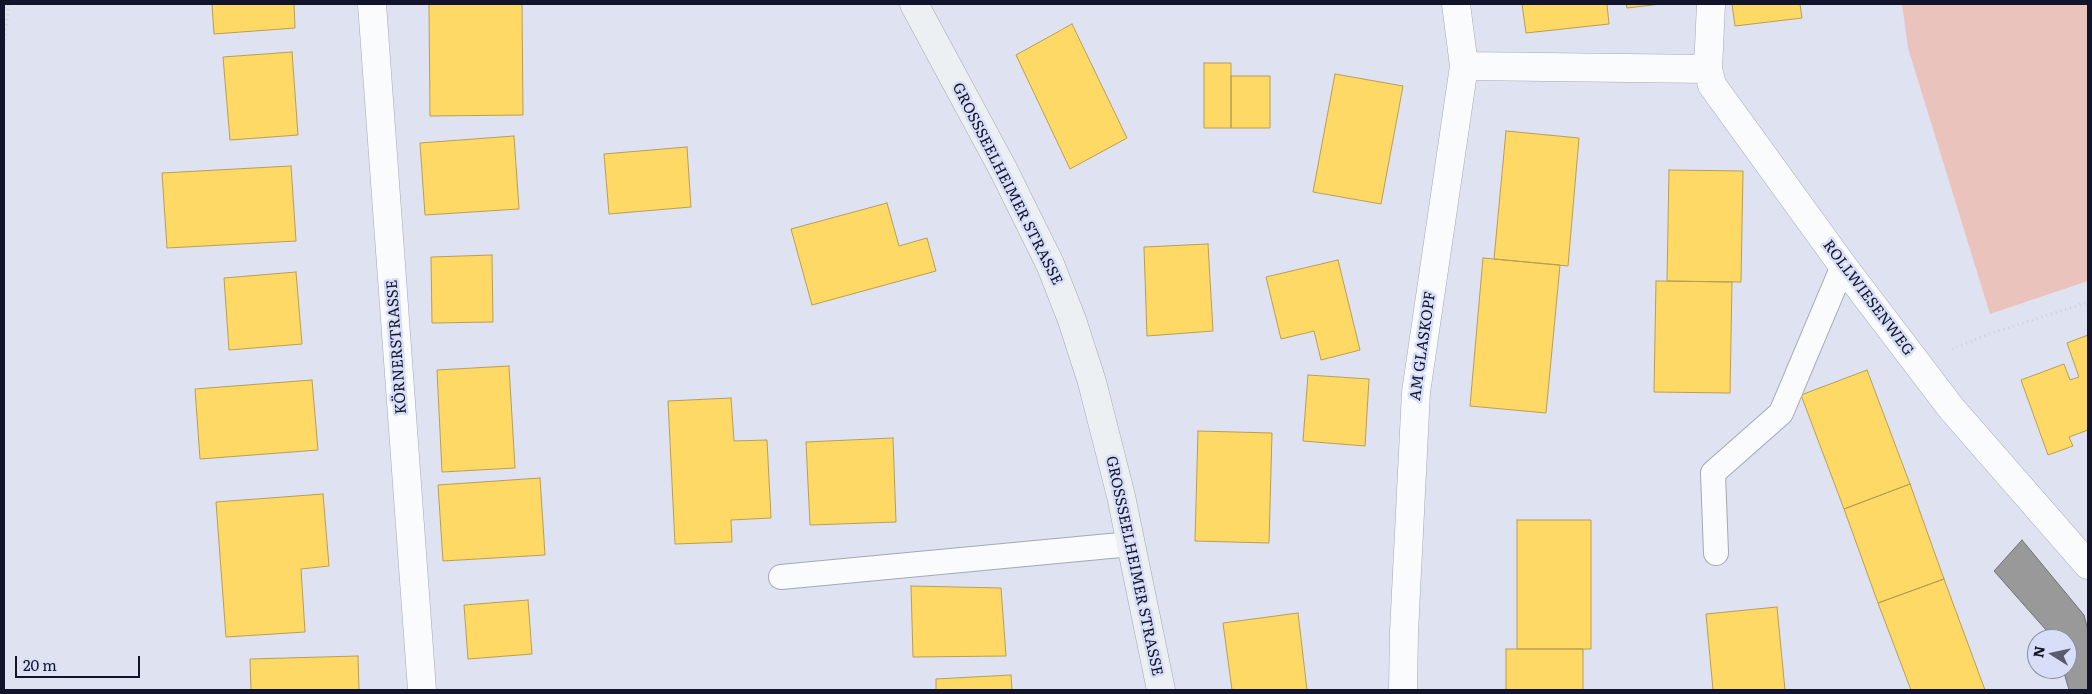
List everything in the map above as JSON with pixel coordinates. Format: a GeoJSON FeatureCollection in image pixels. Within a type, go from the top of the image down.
{"type":"FeatureCollection","features":[{"type":"Feature","properties":{"kind":"main road","name":"GROSSSEELHEIMER STRASSE"},"geometry":{"type":"LineString","coordinates":[[914,4],[1002,169],[1054,274],[1072,320],[1092,382],[1121,496],[1160,690]]}},
{"type":"Feature","properties":{"kind":"street","name":"KÖRNERSTRASSE"},"geometry":{"type":"LineString","coordinates":[[372,4],[422,690]]}},
{"type":"Feature","properties":{"kind":"street","name":"AM GLASKOPF"},"geometry":{"type":"LineString","coordinates":[[1403,690],[1404,632],[1416,392],[1464,66],[1456,4]]}},
{"type":"Feature","properties":{"kind":"street","name":"ROLLWIESENWEG"},"geometry":{"type":"LineString","coordinates":[[1711,4],[1708,69],[1712,85],[1843,266],[1951,408],[2088,565]]}},
{"type":"Feature","properties":{"kind":"street"},"geometry":{"type":"LineString","coordinates":[[1464,66],[1708,69]]}},
{"type":"Feature","properties":{"kind":"lane"},"geometry":{"type":"LineString","coordinates":[[1716,553],[1713,473],[1781,413],[1843,266]]}},
{"type":"Feature","properties":{"kind":"lane"},"geometry":{"type":"LineString","coordinates":[[781,577],[1130,544]]}},
{"type":"Feature","properties":{"kind":"path"},"geometry":{"type":"LineString","coordinates":[[4,45],[9,4]]}},
{"type":"Feature","properties":{"kind":"path"},"geometry":{"type":"LineString","coordinates":[[1989,334],[2088,302]]}},
{"type":"Feature","properties":{"kind":"shaded area"},"geometry":{"type":"Polygon","coordinates":[[[1902,4],[2088,4],[2088,281],[1990,314],[1908,48],[1902,4]]]}},
{"type":"Feature","properties":{"kind":"building: Wohnen"},"geometry":{"type":"Polygon","coordinates":[[[212,4],[294,4],[295,28],[214,34],[212,4]]]}},
{"type":"Feature","properties":{"kind":"building: Wohnen"},"geometry":{"type":"Polygon","coordinates":[[[429,4],[522,4],[523,115],[430,116],[429,4]]]}},
{"type":"Feature","properties":{"kind":"building: Wohnen"},"geometry":{"type":"Polygon","coordinates":[[[1522,4],[1607,4],[1609,24],[1526,33],[1522,4]]]}},
{"type":"Feature","properties":{"kind":"building: Wohnen"},"geometry":{"type":"Polygon","coordinates":[[[1626,4],[1661,4],[1627,8],[1626,4]]]}},
{"type":"Feature","properties":{"kind":"building: Wohnen"},"geometry":{"type":"Polygon","coordinates":[[[1732,4],[1800,4],[1802,18],[1735,26],[1732,4]]]}},
{"type":"Feature","properties":{"kind":"building: Wohnen"},"geometry":{"type":"Polygon","coordinates":[[[1072,24],[1127,138],[1070,169],[1016,55],[1072,24]]]}},
{"type":"Feature","properties":{"kind":"building: Wohnen"},"geometry":{"type":"Polygon","coordinates":[[[292,52],[298,135],[230,140],[223,57],[292,52]]]}},
{"type":"Feature","properties":{"kind":"building: Wohnen"},"geometry":{"type":"Polygon","coordinates":[[[1204,63],[1231,63],[1231,128],[1204,128],[1204,63]]]}},
{"type":"Feature","properties":{"kind":"building: Wohnen"},"geometry":{"type":"Polygon","coordinates":[[[1335,74],[1403,86],[1381,204],[1313,192],[1335,74]]]}},
{"type":"Feature","properties":{"kind":"building: Wohnen"},"geometry":{"type":"Polygon","coordinates":[[[1231,76],[1270,76],[1270,128],[1231,128],[1231,76]]]}},
{"type":"Feature","properties":{"kind":"building: Wohnen"},"geometry":{"type":"Polygon","coordinates":[[[1506,131],[1579,138],[1568,266],[1494,259],[1506,131]]]}},
{"type":"Feature","properties":{"kind":"building: Wohnen"},"geometry":{"type":"Polygon","coordinates":[[[514,136],[519,209],[425,215],[420,143],[514,136]]]}},
{"type":"Feature","properties":{"kind":"building: Wohnen"},"geometry":{"type":"Polygon","coordinates":[[[687,147],[691,207],[609,214],[604,154],[687,147]]]}},
{"type":"Feature","properties":{"kind":"building: Wohnen"},"geometry":{"type":"Polygon","coordinates":[[[291,166],[296,241],[167,248],[162,173],[291,166]]]}},
{"type":"Feature","properties":{"kind":"building: Wohnen"},"geometry":{"type":"Polygon","coordinates":[[[1669,170],[1743,171],[1741,282],[1667,281],[1669,170]]]}},
{"type":"Feature","properties":{"kind":"building: Wohnen"},"geometry":{"type":"Polygon","coordinates":[[[887,203],[899,246],[927,238],[936,271],[812,305],[791,229],[887,203]]]}},
{"type":"Feature","properties":{"kind":"building: Wohnen"},"geometry":{"type":"Polygon","coordinates":[[[1208,244],[1213,331],[1147,336],[1144,247],[1208,244]]]}},
{"type":"Feature","properties":{"kind":"building: Wohnen"},"geometry":{"type":"Polygon","coordinates":[[[492,255],[493,322],[432,323],[431,257],[492,255]]]}},
{"type":"Feature","properties":{"kind":"building: Wohnen"},"geometry":{"type":"Polygon","coordinates":[[[1483,258],[1560,265],[1546,413],[1470,406],[1483,258]]]}},
{"type":"Feature","properties":{"kind":"building: Wohnen"},"geometry":{"type":"Polygon","coordinates":[[[1338,260],[1360,350],[1321,360],[1314,331],[1281,339],[1266,277],[1338,260]]]}},
{"type":"Feature","properties":{"kind":"building: Wohnen"},"geometry":{"type":"Polygon","coordinates":[[[296,272],[302,344],[229,350],[224,278],[296,272]]]}},
{"type":"Feature","properties":{"kind":"building: Wohnen"},"geometry":{"type":"Polygon","coordinates":[[[1656,281],[1732,282],[1730,393],[1654,392],[1656,281]]]}},
{"type":"Feature","properties":{"kind":"building: Wohnen"},"geometry":{"type":"Polygon","coordinates":[[[2088,335],[2088,430],[2069,437],[2073,446],[2048,455],[2021,380],[2064,364],[2070,380],[2079,377],[2067,343],[2088,335]]]}},
{"type":"Feature","properties":{"kind":"building: Wohnen"},"geometry":{"type":"Polygon","coordinates":[[[509,366],[515,468],[442,472],[437,370],[509,366]]]}},
{"type":"Feature","properties":{"kind":"building: Wohnen"},"geometry":{"type":"Polygon","coordinates":[[[1867,370],[1910,484],[1844,509],[1801,395],[1867,370]]]}},
{"type":"Feature","properties":{"kind":"building: Wohnen"},"geometry":{"type":"Polygon","coordinates":[[[1308,375],[1369,379],[1365,446],[1303,441],[1308,375]]]}},
{"type":"Feature","properties":{"kind":"building: Wohnen"},"geometry":{"type":"Polygon","coordinates":[[[312,380],[318,450],[200,459],[195,389],[312,380]]]}},
{"type":"Feature","properties":{"kind":"building: Wohnen"},"geometry":{"type":"Polygon","coordinates":[[[731,398],[734,441],[767,440],[771,518],[731,520],[732,542],[675,544],[668,401],[731,398]]]}},
{"type":"Feature","properties":{"kind":"building: Wohnen"},"geometry":{"type":"Polygon","coordinates":[[[1198,431],[1272,433],[1269,543],[1195,541],[1198,431]]]}},
{"type":"Feature","properties":{"kind":"building: Wohnen"},"geometry":{"type":"Polygon","coordinates":[[[893,438],[896,522],[810,525],[806,442],[893,438]]]}},
{"type":"Feature","properties":{"kind":"building: Wohnen"},"geometry":{"type":"Polygon","coordinates":[[[540,478],[545,555],[443,561],[438,485],[540,478]]]}},
{"type":"Feature","properties":{"kind":"building: Wohnen"},"geometry":{"type":"Polygon","coordinates":[[[1910,484],[1944,579],[1878,603],[1844,509],[1910,484]]]}},
{"type":"Feature","properties":{"kind":"building: Wohnen"},"geometry":{"type":"Polygon","coordinates":[[[323,494],[329,566],[301,569],[305,632],[226,637],[216,502],[323,494]]]}},
{"type":"Feature","properties":{"kind":"building: Wohnen"},"geometry":{"type":"Polygon","coordinates":[[[1517,520],[1591,520],[1591,649],[1517,649],[1517,520]]]}},
{"type":"Feature","properties":{"kind":"building: Wohnen"},"geometry":{"type":"Polygon","coordinates":[[[1944,579],[1985,690],[1911,690],[1878,603],[1944,579]]]}},
{"type":"Feature","properties":{"kind":"building: Wohnen"},"geometry":{"type":"Polygon","coordinates":[[[911,586],[1001,588],[1006,656],[913,657],[911,586]]]}},
{"type":"Feature","properties":{"kind":"building: Wohnen"},"geometry":{"type":"Polygon","coordinates":[[[528,600],[532,654],[468,659],[464,605],[528,600]]]}},
{"type":"Feature","properties":{"kind":"building: Wohnen"},"geometry":{"type":"Polygon","coordinates":[[[1777,607],[1785,690],[1713,690],[1706,614],[1777,607]]]}},
{"type":"Feature","properties":{"kind":"building: Wohnen"},"geometry":{"type":"Polygon","coordinates":[[[1298,613],[1307,690],[1232,690],[1223,623],[1298,613]]]}},
{"type":"Feature","properties":{"kind":"building: Wohnen"},"geometry":{"type":"Polygon","coordinates":[[[1506,649],[1583,649],[1583,690],[1506,690],[1506,649]]]}},
{"type":"Feature","properties":{"kind":"building: Wohnen"},"geometry":{"type":"Polygon","coordinates":[[[358,656],[359,690],[251,690],[250,659],[358,656]]]}},
{"type":"Feature","properties":{"kind":"building: Wohnen"},"geometry":{"type":"Polygon","coordinates":[[[1011,675],[1012,690],[936,690],[936,679],[1011,675]]]}},
{"type":"Feature","properties":{"kind":"building: Industrie"},"geometry":{"type":"Polygon","coordinates":[[[2022,540],[2084,615],[2088,630],[2088,690],[2069,690],[2066,679],[2077,679],[2077,629],[2045,629],[1994,571],[2022,540]]]}}]}
